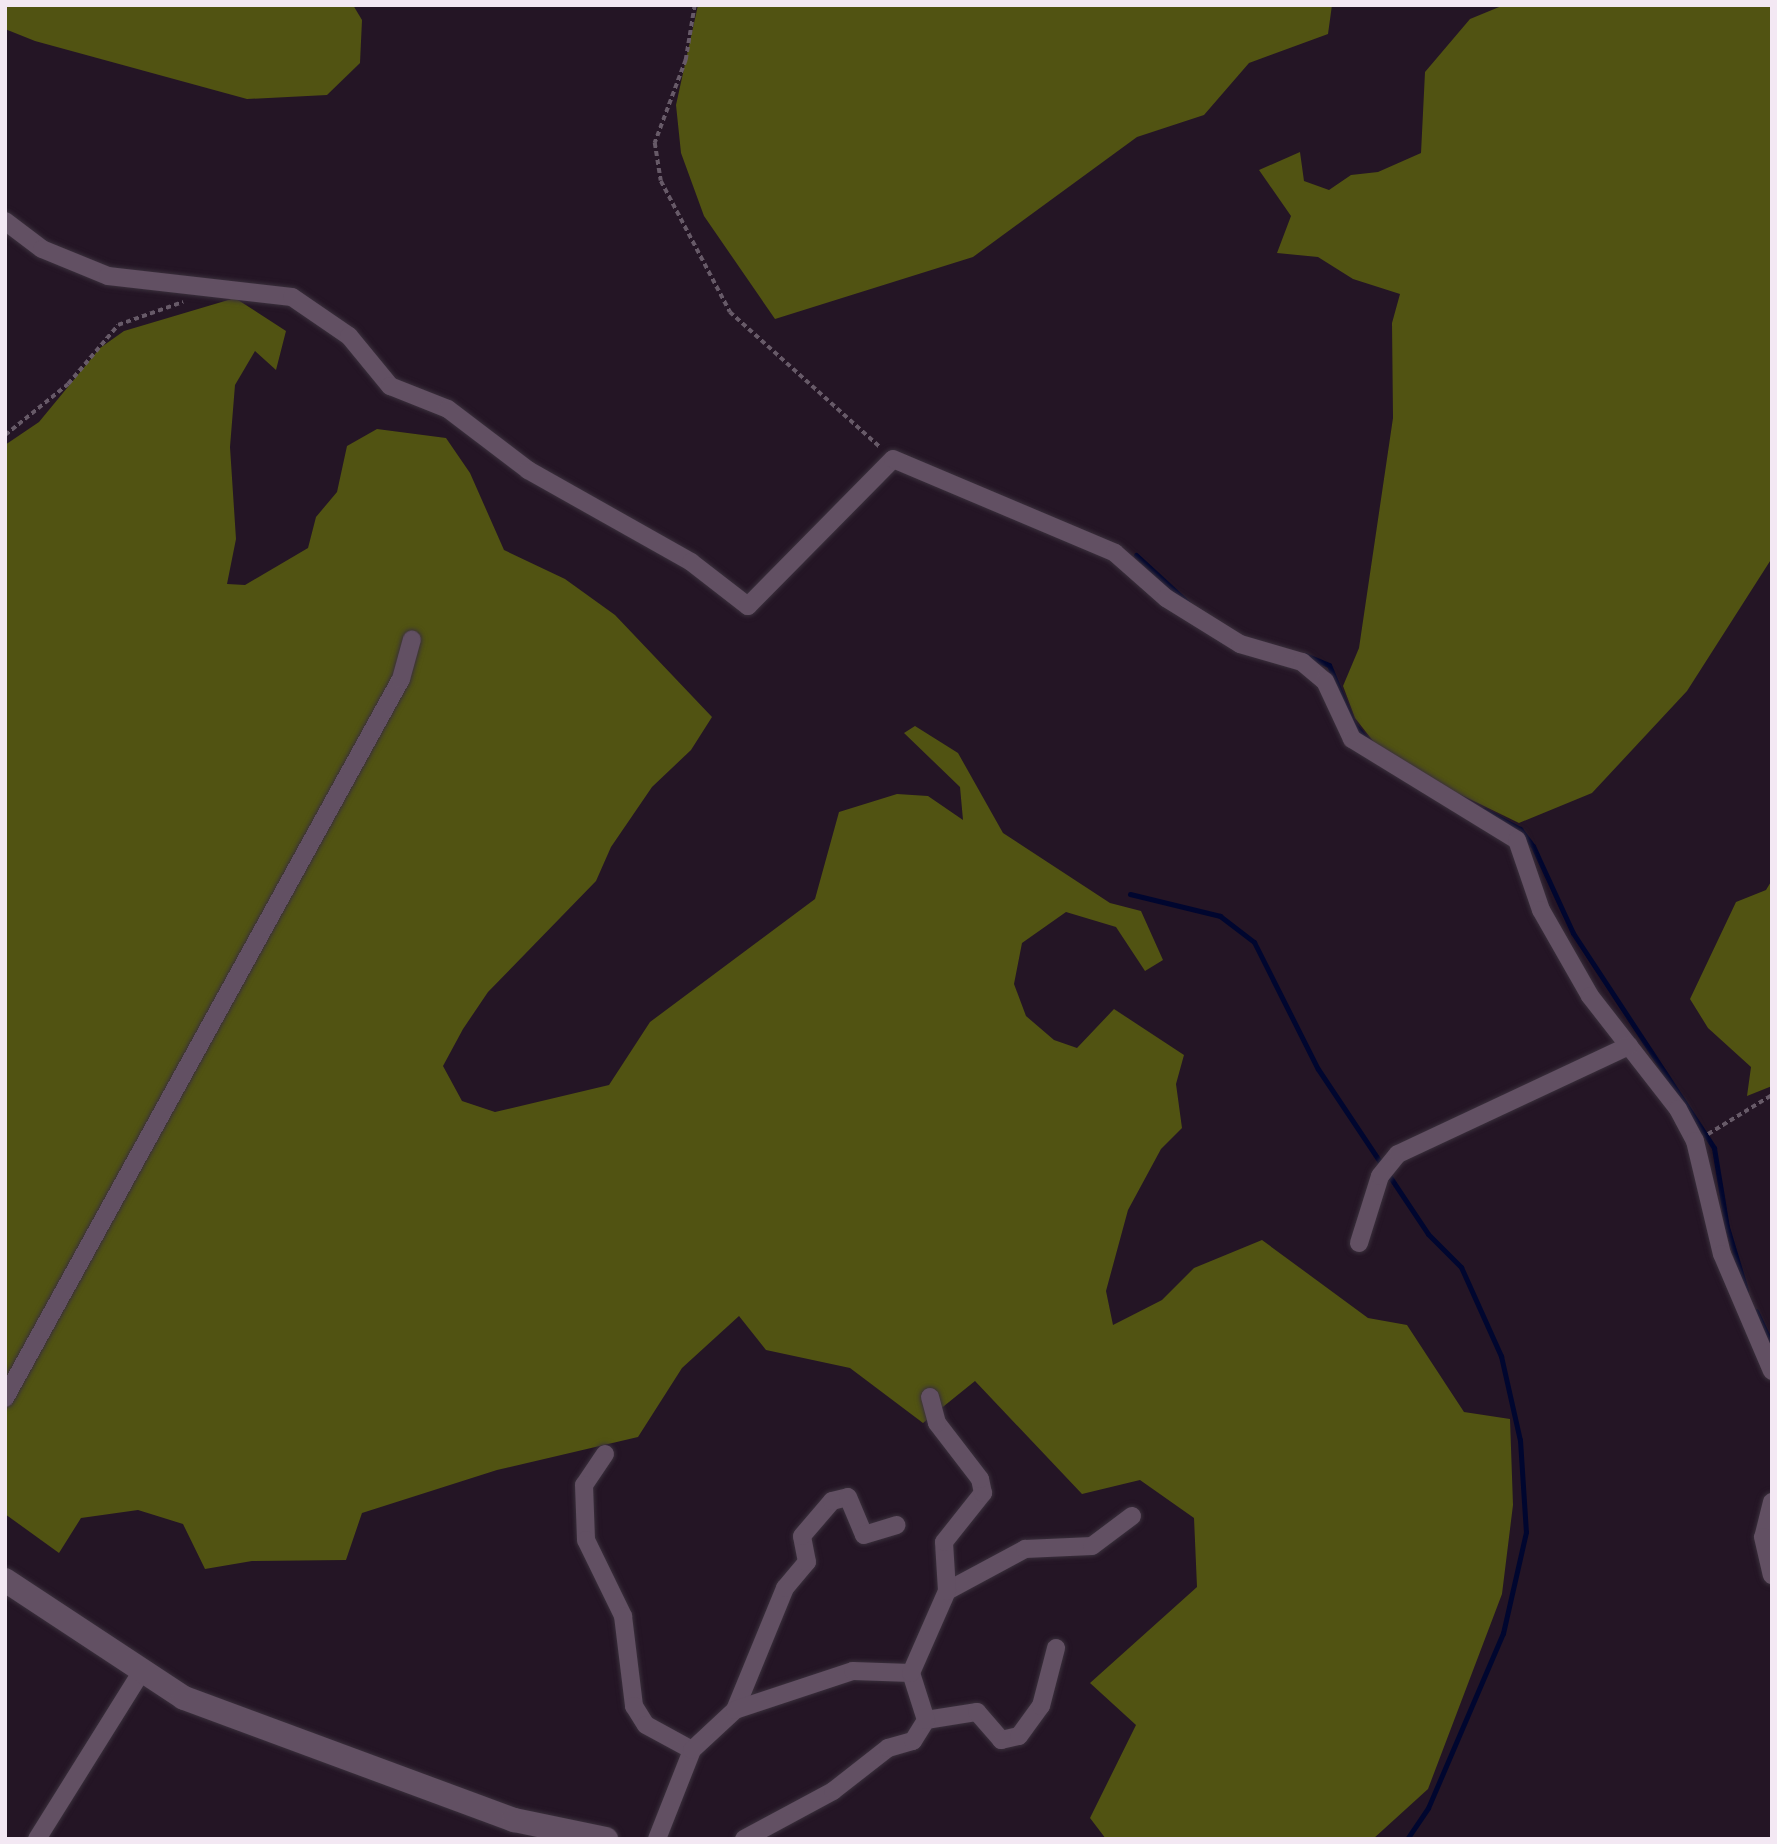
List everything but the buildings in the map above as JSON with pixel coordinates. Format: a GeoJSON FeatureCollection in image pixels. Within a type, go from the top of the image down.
{"type":"FeatureCollection","features":[{"type":"Feature","properties":{"kind":"street"},"geometry":{"type":"LineString","coordinates":[[5,221],[42,249],[108,276],[292,297],[349,336],[390,386],[448,409],[528,470],[691,562],[748,606],[893,459],[1115,553],[1166,598],[1240,644],[1302,662],[1325,681],[1352,739],[1517,840],[1541,910],[1590,996],[1678,1109],[1695,1142],[1722,1254],[1769,1350],[1772,1371]]}},
{"type":"Feature","properties":{"kind":"street"},"geometry":{"type":"LineString","coordinates":[[5,1398],[394,692],[412,639]]}},
{"type":"Feature","properties":{"kind":"street"},"geometry":{"type":"LineString","coordinates":[[1359,1243],[1380,1177],[1398,1154],[1629,1046]]}},
{"type":"Feature","properties":{"kind":"street"},"geometry":{"type":"LineString","coordinates":[[926,1720],[911,1673],[947,1591],[944,1542],[983,1493],[981,1479],[937,1423],[930,1397]]}},
{"type":"Feature","properties":{"kind":"street"},"geometry":{"type":"LineString","coordinates":[[605,1454],[584,1485],[586,1540],[624,1616],[634,1706],[646,1725],[692,1750]]}},
{"type":"Feature","properties":{"kind":"street"},"geometry":{"type":"LineString","coordinates":[[735,1710],[785,1588],[807,1562],[802,1536],[832,1501],[848,1497],[864,1535],[896,1525]]}},
{"type":"Feature","properties":{"kind":"street"},"geometry":{"type":"LineString","coordinates":[[1772,1502],[1763,1537],[1772,1575]]}},
{"type":"Feature","properties":{"kind":"street"},"geometry":{"type":"LineString","coordinates":[[947,1591],[1025,1549],[1092,1546],[1132,1516]]}},
{"type":"Feature","properties":{"kind":"street"},"geometry":{"type":"LineString","coordinates":[[5,1580],[142,1671],[248,1726],[514,1820],[606,1839]]}},
{"type":"Feature","properties":{"kind":"street"},"geometry":{"type":"LineString","coordinates":[[744,1839],[833,1791],[888,1748],[913,1741],[926,1720],[977,1712],[1001,1740],[1019,1736],[1041,1706],[1056,1648]]}},
{"type":"Feature","properties":{"kind":"street"},"geometry":{"type":"LineString","coordinates":[[37,1839],[142,1671]]}},
{"type":"Feature","properties":{"kind":"street"},"geometry":{"type":"LineString","coordinates":[[657,1839],[692,1750],[735,1710],[853,1671],[911,1673]]}},
{"type":"Feature","properties":{"kind":"path"},"geometry":{"type":"LineString","coordinates":[[695,5],[686,60],[655,143],[661,181],[730,312],[893,459]]}},
{"type":"Feature","properties":{"kind":"path"},"geometry":{"type":"LineString","coordinates":[[5,435],[60,392],[118,325],[188,300]]}},
{"type":"Feature","properties":{"kind":"path"},"geometry":{"type":"LineString","coordinates":[[1713,1132],[1772,1095]]}},
{"type":"Feature","properties":{"kind":"shaded area"},"geometry":{"type":"Polygon","coordinates":[[[5,5],[353,5],[362,20],[360,63],[327,95],[247,99],[35,41],[5,29],[5,5]]]}},
{"type":"Feature","properties":{"kind":"shaded area"},"geometry":{"type":"Polygon","coordinates":[[[698,5],[1332,5],[1328,34],[1249,63],[1204,115],[1137,137],[973,257],[775,319],[704,216],[681,153],[676,105],[698,5]]]}},
{"type":"Feature","properties":{"kind":"shaded area"},"geometry":{"type":"Polygon","coordinates":[[[1504,5],[1772,5],[1772,558],[1687,691],[1592,793],[1519,823],[1387,759],[1355,718],[1343,686],[1359,648],[1393,418],[1392,323],[1400,294],[1353,279],[1318,257],[1277,253],[1291,216],[1259,170],[1300,152],[1304,181],[1329,190],[1351,175],[1378,172],[1421,153],[1425,72],[1470,19],[1504,5]]]}},
{"type":"Feature","properties":{"kind":"shaded area"},"geometry":{"type":"Polygon","coordinates":[[[235,298],[286,331],[276,370],[255,351],[235,385],[230,447],[236,539],[227,584],[245,585],[308,548],[316,517],[337,492],[347,446],[377,429],[446,438],[470,473],[504,550],[565,579],[615,615],[712,717],[691,750],[652,787],[611,847],[596,881],[488,992],[463,1029],[443,1066],[462,1101],[495,1112],[609,1085],[650,1022],[815,899],[839,812],[897,794],[928,796],[963,820],[960,787],[904,733],[915,726],[958,753],[1003,833],[1110,903],[1141,911],[1163,960],[1145,971],[1116,927],[1066,912],[1022,943],[1014,984],[1026,1016],[1054,1040],[1077,1048],[1114,1009],[1184,1055],[1176,1084],[1182,1128],[1161,1149],[1128,1210],[1106,1291],[1113,1325],[1162,1300],[1194,1268],[1262,1240],[1368,1318],[1407,1325],[1464,1412],[1510,1419],[1513,1505],[1502,1594],[1428,1789],[1373,1839],[1106,1839],[1090,1818],[1136,1725],[1090,1683],[1197,1587],[1194,1518],[1140,1480],[1082,1494],[975,1381],[923,1423],[850,1368],[766,1350],[739,1316],[682,1368],[638,1437],[497,1470],[362,1513],[346,1560],[252,1561],[205,1569],[183,1524],[138,1510],[81,1518],[59,1553],[5,1514],[5,445],[39,422],[100,348],[124,331],[235,298]]]}},
{"type":"Feature","properties":{"kind":"shaded area"},"geometry":{"type":"Polygon","coordinates":[[[1772,880],[1772,1086],[1747,1096],[1751,1067],[1708,1028],[1690,999],[1736,902],[1766,890],[1772,880]]]}},
{"type":"Feature","properties":{"kind":"waterway"},"geometry":{"type":"LineString","coordinates":[[1136,555],[1188,603]]}},
{"type":"Feature","properties":{"kind":"waterway"},"geometry":{"type":"LineString","coordinates":[[1305,655],[1329,665],[1353,723],[1368,741]]}},
{"type":"Feature","properties":{"kind":"waterway"},"geometry":{"type":"LineString","coordinates":[[1484,810],[1520,829],[1533,846],[1573,933],[1714,1148],[1727,1227],[1746,1290]]}},
{"type":"Feature","properties":{"kind":"waterway"},"geometry":{"type":"LineString","coordinates":[[1130,894],[1220,916],[1254,942],[1318,1069],[1428,1234],[1461,1267],[1501,1356],[1520,1440],[1526,1532],[1503,1633],[1428,1808],[1407,1839]]}},
{"type":"Feature","properties":{"kind":"waterway"},"geometry":{"type":"LineString","coordinates":[[1756,1311],[1772,1346]]}}]}
